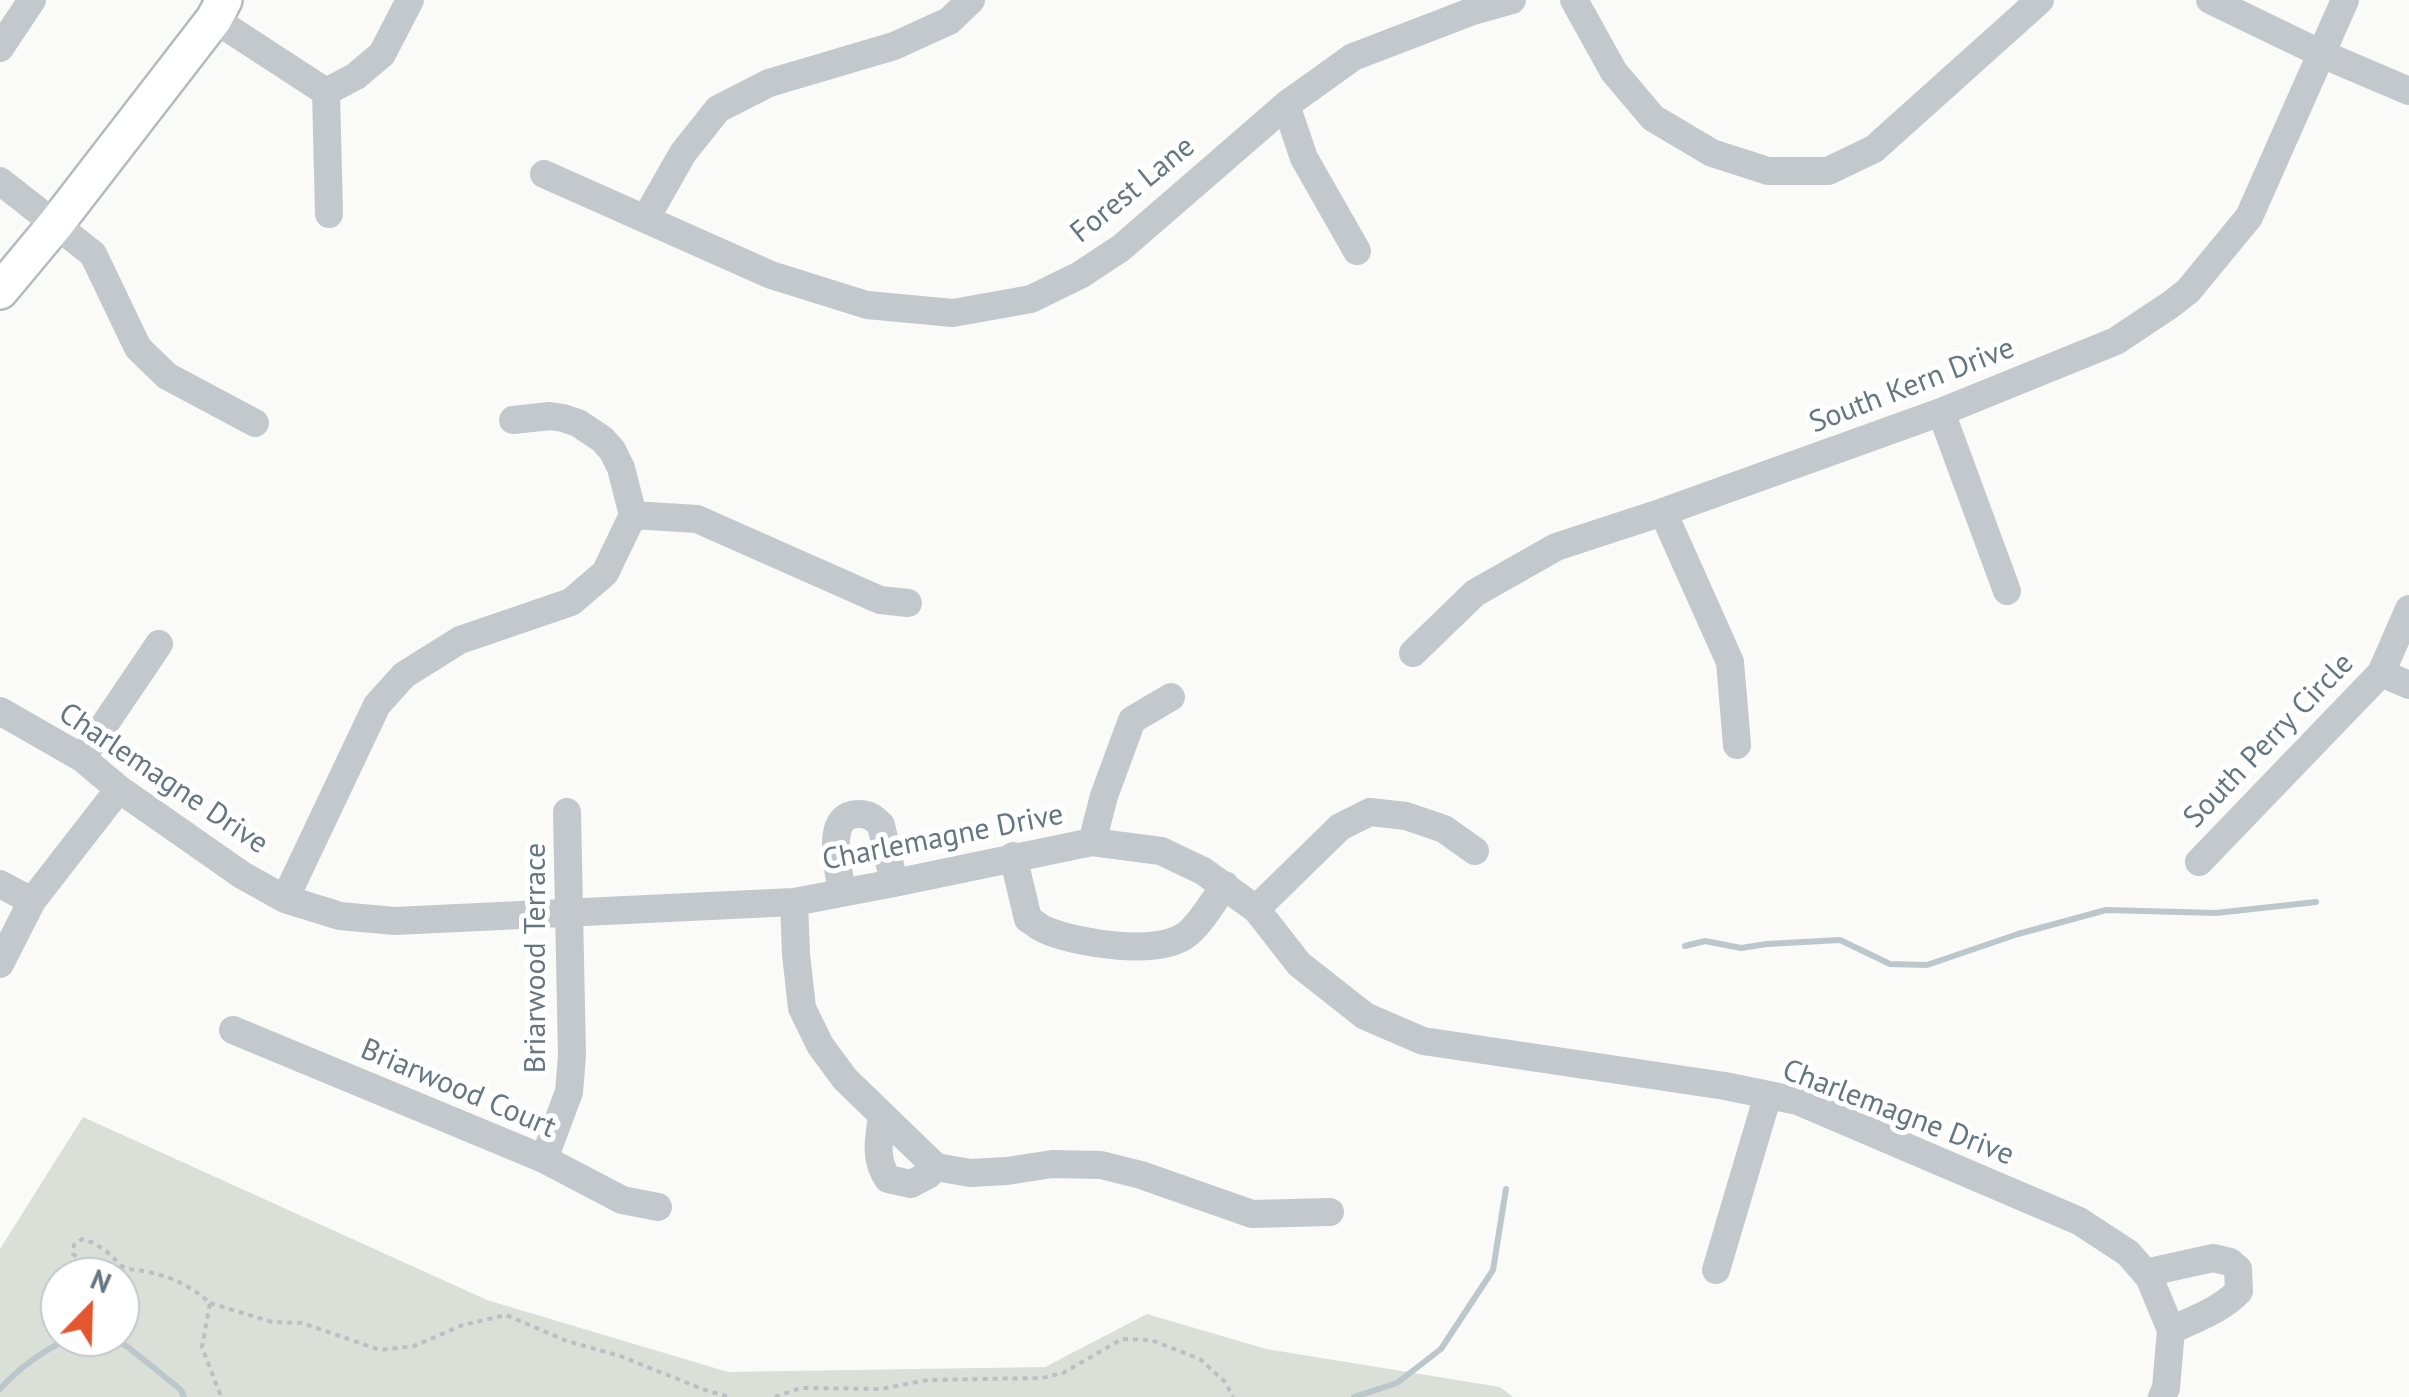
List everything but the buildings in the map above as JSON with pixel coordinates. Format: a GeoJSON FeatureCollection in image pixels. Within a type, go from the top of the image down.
{"type":"FeatureCollection","features":[{"type":"Feature","properties":{"kind":"main road"},"geometry":{"type":"LineString","coordinates":[[0,291],[219,10]]}},
{"type":"Feature","properties":{"kind":"street"},"geometry":{"type":"LineString","coordinates":[[0,48],[32,0]]}},
{"type":"Feature","properties":{"kind":"street"},"geometry":{"type":"LineString","coordinates":[[326,92],[356,76],[382,54],[410,0]]}},
{"type":"Feature","properties":{"kind":"street"},"geometry":{"type":"LineString","coordinates":[[646,218],[682,153],[718,109],[769,83],[894,46],[949,21],[971,0]]}},
{"type":"Feature","properties":{"kind":"street","name":"Forest Lane"},"geometry":{"type":"LineString","coordinates":[[544,174],[771,275],[867,305],[953,313],[1031,299],[1080,276],[1121,248],[1286,105],[1353,58],[1473,11],[1512,0]]}},
{"type":"Feature","properties":{"kind":"street"},"geometry":{"type":"LineString","coordinates":[[1574,0],[1614,72],[1652,118],[1712,153],[1768,170],[1828,171],[1874,149],[2040,0]]}},
{"type":"Feature","properties":{"kind":"street"},"geometry":{"type":"LineString","coordinates":[[2210,0],[2409,91]]}},
{"type":"Feature","properties":{"kind":"street","name":"South Kern Drive"},"geometry":{"type":"LineString","coordinates":[[1412,653],[1474,593],[1556,548],[1941,412],[2116,342],[2188,291],[2249,217],[2345,0]]}},
{"type":"Feature","properties":{"kind":"street"},"geometry":{"type":"LineString","coordinates":[[219,10],[326,92]]}},
{"type":"Feature","properties":{"kind":"street"},"geometry":{"type":"LineString","coordinates":[[326,92],[329,214]]}},
{"type":"Feature","properties":{"kind":"street"},"geometry":{"type":"LineString","coordinates":[[1286,105],[1304,158],[1357,250]]}},
{"type":"Feature","properties":{"kind":"street"},"geometry":{"type":"LineString","coordinates":[[0,181],[93,254],[138,348],[166,376],[254,423]]}},
{"type":"Feature","properties":{"kind":"street"},"geometry":{"type":"LineString","coordinates":[[1941,412],[2007,590]]}},
{"type":"Feature","properties":{"kind":"street"},"geometry":{"type":"LineString","coordinates":[[285,899],[377,705],[404,675],[460,640],[571,602],[606,573],[633,515],[621,468],[612,450],[602,439],[563,418],[513,420]]}},
{"type":"Feature","properties":{"kind":"street"},"geometry":{"type":"LineString","coordinates":[[1663,512],[1730,662],[1738,745]]}},
{"type":"Feature","properties":{"kind":"street"},"geometry":{"type":"LineString","coordinates":[[633,515],[697,519],[880,600],[908,603]]}},
{"type":"Feature","properties":{"kind":"street","name":"South Perry Circle"},"geometry":{"type":"LineString","coordinates":[[2199,862],[2381,672],[2409,608]]}},
{"type":"Feature","properties":{"kind":"street"},"geometry":{"type":"LineString","coordinates":[[82,758],[159,644]]}},
{"type":"Feature","properties":{"kind":"street"},"geometry":{"type":"LineString","coordinates":[[2381,672],[2409,685]]}},
{"type":"Feature","properties":{"kind":"street"},"geometry":{"type":"LineString","coordinates":[[1092,842],[1132,720],[1171,698]]}},
{"type":"Feature","properties":{"kind":"street","name":"Charlemagne Drive"},"geometry":{"type":"LineString","coordinates":[[0,711],[82,758],[119,789],[242,874],[285,899],[340,916],[395,922],[794,902],[1092,842],[1161,851],[1225,885],[1256,909],[1298,964],[1365,1016],[1423,1041],[1725,1086],[1798,1102],[2079,1221],[2128,1253],[2145,1273],[2172,1330]]}},
{"type":"Feature","properties":{"kind":"street"},"geometry":{"type":"LineString","coordinates":[[0,964],[32,901],[119,789]]}},
{"type":"Feature","properties":{"kind":"street","name":"Briarwood Terrace"},"geometry":{"type":"LineString","coordinates":[[544,1159],[569,1092],[572,1056],[568,812]]}},
{"type":"Feature","properties":{"kind":"street"},"geometry":{"type":"LineString","coordinates":[[1256,909],[1340,827],[1370,812],[1406,816],[1444,829],[1475,850]]}},
{"type":"Feature","properties":{"kind":"street"},"geometry":{"type":"LineString","coordinates":[[842,892],[835,842],[842,820],[853,814],[866,815],[880,825],[894,884]]}},
{"type":"Feature","properties":{"kind":"street"},"geometry":{"type":"LineString","coordinates":[[1013,856],[1028,919],[1046,931],[1087,941],[1149,947],[1174,940],[1187,934],[1225,885]]}},
{"type":"Feature","properties":{"kind":"street"},"geometry":{"type":"LineString","coordinates":[[0,884],[32,901]]}},
{"type":"Feature","properties":{"kind":"street"},"geometry":{"type":"LineString","coordinates":[[794,902],[802,1008],[820,1045],[845,1079],[936,1167],[970,1172],[1052,1164],[1101,1165],[1252,1214],[1330,1212]]}},
{"type":"Feature","properties":{"kind":"street","name":"Briarwood Court"},"geometry":{"type":"LineString","coordinates":[[233,1030],[544,1159],[622,1200],[658,1207]]}},
{"type":"Feature","properties":{"kind":"street"},"geometry":{"type":"LineString","coordinates":[[1716,1270],[1768,1095]]}},
{"type":"Feature","properties":{"kind":"street"},"geometry":{"type":"LineString","coordinates":[[882,1116],[879,1160],[888,1179],[911,1184],[936,1167]]}},
{"type":"Feature","properties":{"kind":"street"},"geometry":{"type":"LineString","coordinates":[[2145,1273],[2214,1258],[2230,1262],[2238,1269],[2238,1291],[2232,1298],[2172,1330],[2162,1397]]}},
{"type":"Feature","properties":{"kind":"path"},"geometry":{"type":"LineString","coordinates":[[82,1239],[94,1243],[124,1268],[101,1268],[83,1262],[73,1254],[74,1245],[82,1239]]}},
{"type":"Feature","properties":{"kind":"path"},"geometry":{"type":"LineString","coordinates":[[140,1270],[189,1285],[210,1303],[272,1322],[302,1323],[380,1350],[414,1346],[462,1325],[506,1315],[567,1342],[620,1356],[730,1397]]}},
{"type":"Feature","properties":{"kind":"path"},"geometry":{"type":"LineString","coordinates":[[210,1303],[202,1348],[218,1397]]}},
{"type":"Feature","properties":{"kind":"path"},"geometry":{"type":"LineString","coordinates":[[776,1397],[800,1388],[880,1390],[928,1380],[1042,1378],[1063,1373],[1122,1339],[1151,1340],[1200,1359],[1225,1382],[1233,1397]]}},
{"type":"Feature","properties":{"kind":"shaded area"},"geometry":{"type":"Polygon","coordinates":[[[83,1117],[487,1300],[728,1372],[1045,1367],[1147,1314],[1266,1349],[1500,1387],[1513,1397],[0,1397],[0,1249],[83,1117]]]}},
{"type":"Feature","properties":{"kind":"waterway"},"geometry":{"type":"LineString","coordinates":[[1685,946],[1705,941],[1741,948],[1840,940],[1890,964],[1927,965],[2106,910],[2216,913],[2316,902]]}},
{"type":"Feature","properties":{"kind":"waterway"},"geometry":{"type":"LineString","coordinates":[[1354,1397],[1397,1383],[1441,1349],[1493,1270],[1506,1189]]}},
{"type":"Feature","properties":{"kind":"waterway"},"geometry":{"type":"LineString","coordinates":[[0,1389],[40,1355]]}},
{"type":"Feature","properties":{"kind":"waterway"},"geometry":{"type":"LineString","coordinates":[[140,1357],[181,1390],[184,1397]]}}]}
